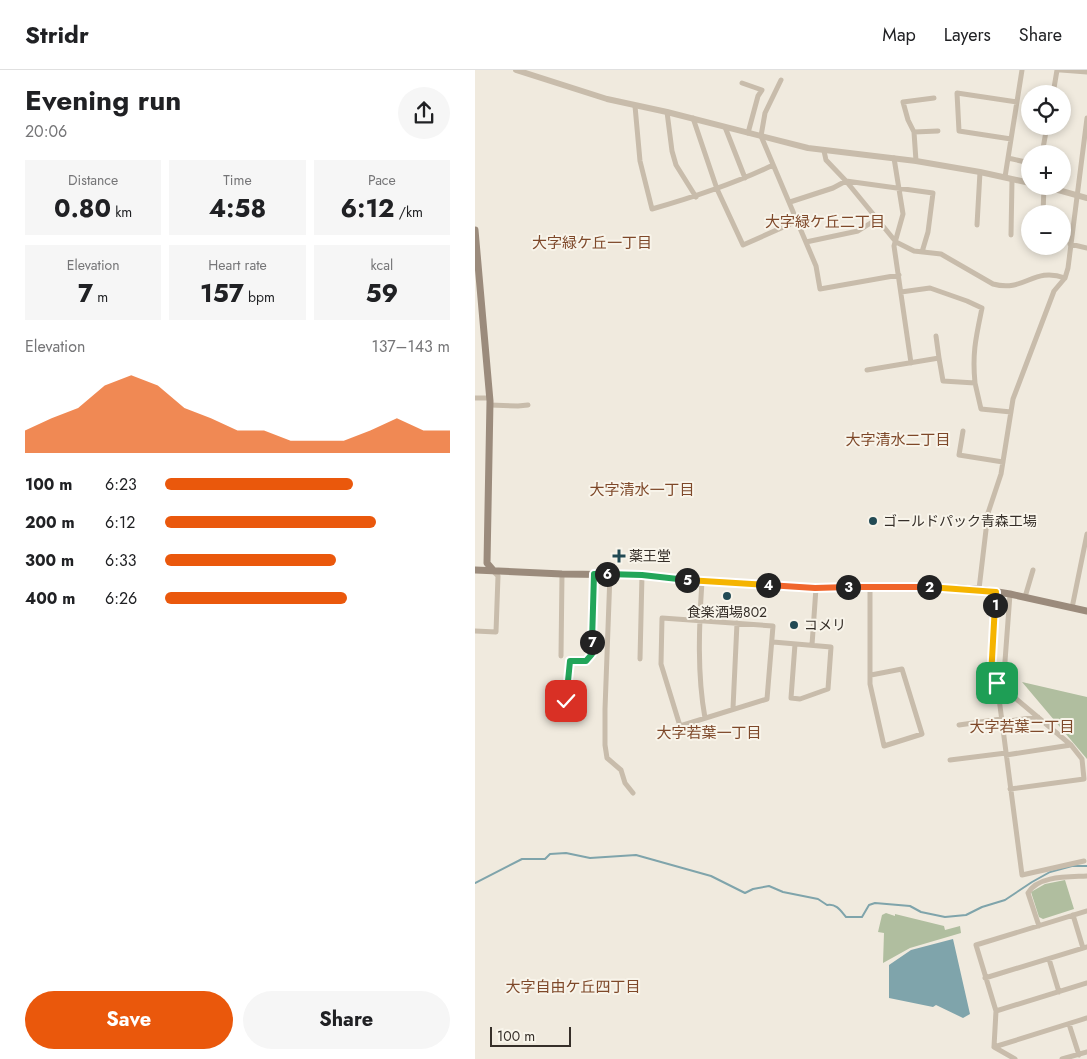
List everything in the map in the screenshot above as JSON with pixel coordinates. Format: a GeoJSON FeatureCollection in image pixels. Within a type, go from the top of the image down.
{"type":"FeatureCollection","features":[{"type":"Feature","properties":{"kind":"main road"},"geometry":{"type":"LineString","coordinates":[[475,230],[490,401],[487,563],[493,570]]}},
{"type":"Feature","properties":{"kind":"main road"},"geometry":{"type":"LineString","coordinates":[[475,570],[642,575],[701,581],[815,588],[911,586],[979,589],[1087,611]]}},
{"type":"Feature","properties":{"kind":"street"},"geometry":{"type":"LineString","coordinates":[[516,70],[573,89],[635,106],[693,118],[725,128],[824,151],[916,161],[1021,182]]}},
{"type":"Feature","properties":{"kind":"street"},"geometry":{"type":"LineString","coordinates":[[1005,177],[1022,70]]}},
{"type":"Feature","properties":{"kind":"street"},"geometry":{"type":"LineString","coordinates":[[1054,85],[1057,70]]}},
{"type":"Feature","properties":{"kind":"street"},"geometry":{"type":"LineString","coordinates":[[1061,70],[1087,72]]}},
{"type":"Feature","properties":{"kind":"street"},"geometry":{"type":"LineString","coordinates":[[781,80],[765,113],[761,136],[816,266],[820,289],[899,275]]}},
{"type":"Feature","properties":{"kind":"street"},"geometry":{"type":"LineString","coordinates":[[742,83],[762,90],[758,96],[748,132]]}},
{"type":"Feature","properties":{"kind":"street"},"geometry":{"type":"LineString","coordinates":[[1011,139],[959,131],[957,93],[1017,102]]}},
{"type":"Feature","properties":{"kind":"street"},"geometry":{"type":"LineString","coordinates":[[916,161],[914,132],[908,120],[903,102],[934,98]]}},
{"type":"Feature","properties":{"kind":"street"},"geometry":{"type":"LineString","coordinates":[[635,106],[640,161],[652,209],[696,197],[745,178],[773,164]]}},
{"type":"Feature","properties":{"kind":"street"},"geometry":{"type":"LineString","coordinates":[[667,112],[672,151],[677,165],[696,197]]}},
{"type":"Feature","properties":{"kind":"street"},"geometry":{"type":"LineString","coordinates":[[693,118],[717,189],[743,244],[797,221]]}},
{"type":"Feature","properties":{"kind":"street"},"geometry":{"type":"LineString","coordinates":[[1071,237],[1087,118]]}},
{"type":"Feature","properties":{"kind":"street"},"geometry":{"type":"LineString","coordinates":[[725,128],[745,178]]}},
{"type":"Feature","properties":{"kind":"street"},"geometry":{"type":"LineString","coordinates":[[914,132],[938,131]]}},
{"type":"Feature","properties":{"kind":"street"},"geometry":{"type":"LineString","coordinates":[[824,151],[826,160],[846,181],[896,242],[907,249],[941,254],[993,284],[1001,286],[1019,284],[1045,274],[1055,274],[1065,278]]}},
{"type":"Feature","properties":{"kind":"street"},"geometry":{"type":"LineString","coordinates":[[894,158],[903,214],[894,246],[911,363]]}},
{"type":"Feature","properties":{"kind":"street"},"geometry":{"type":"LineString","coordinates":[[1008,158],[1021,161]]}},
{"type":"Feature","properties":{"kind":"street"},"geometry":{"type":"LineString","coordinates":[[977,225],[980,172]]}},
{"type":"Feature","properties":{"kind":"street"},"geometry":{"type":"LineString","coordinates":[[1011,235],[1012,180]]}},
{"type":"Feature","properties":{"kind":"street"},"geometry":{"type":"LineString","coordinates":[[790,202],[833,188],[846,181],[933,193],[928,232],[922,252]]}},
{"type":"Feature","properties":{"kind":"street"},"geometry":{"type":"LineString","coordinates":[[1071,194],[1087,198]]}},
{"type":"Feature","properties":{"kind":"street"},"geometry":{"type":"LineString","coordinates":[[806,242],[858,231],[877,220]]}},
{"type":"Feature","properties":{"kind":"street"},"geometry":{"type":"LineString","coordinates":[[1071,244],[1087,248]]}},
{"type":"Feature","properties":{"kind":"street"},"geometry":{"type":"LineString","coordinates":[[979,589],[988,513],[1003,462],[1013,399],[1054,291],[1065,278],[1069,255]]}},
{"type":"Feature","properties":{"kind":"street"},"geometry":{"type":"LineString","coordinates":[[901,292],[930,288],[967,300],[982,308],[974,343],[973,362],[975,383],[981,409],[1011,412]]}},
{"type":"Feature","properties":{"kind":"street"},"geometry":{"type":"LineString","coordinates":[[936,336],[943,380],[975,383]]}},
{"type":"Feature","properties":{"kind":"street"},"geometry":{"type":"LineString","coordinates":[[867,370],[939,358]]}},
{"type":"Feature","properties":{"kind":"street"},"geometry":{"type":"LineString","coordinates":[[475,398],[518,406],[528,404]]}},
{"type":"Feature","properties":{"kind":"street"},"geometry":{"type":"LineString","coordinates":[[963,431],[959,456],[1003,462]]}},
{"type":"Feature","properties":{"kind":"street"},"geometry":{"type":"LineString","coordinates":[[1072,608],[1084,560],[1087,534]]}},
{"type":"Feature","properties":{"kind":"street"},"geometry":{"type":"LineString","coordinates":[[475,631],[496,632],[498,576],[493,570]]}},
{"type":"Feature","properties":{"kind":"street"},"geometry":{"type":"LineString","coordinates":[[1025,597],[1033,570]]}},
{"type":"Feature","properties":{"kind":"street"},"geometry":{"type":"LineString","coordinates":[[561,656],[562,574]]}},
{"type":"Feature","properties":{"kind":"street"},"geometry":{"type":"LineString","coordinates":[[566,701],[570,661],[586,661],[592,654],[594,574]]}},
{"type":"Feature","properties":{"kind":"street"},"geometry":{"type":"LineString","coordinates":[[610,574],[605,745],[607,758],[621,770],[625,783],[633,793]]}},
{"type":"Feature","properties":{"kind":"street"},"geometry":{"type":"LineString","coordinates":[[640,659],[642,575]]}},
{"type":"Feature","properties":{"kind":"street"},"geometry":{"type":"LineString","coordinates":[[701,581],[702,699],[705,718]]}},
{"type":"Feature","properties":{"kind":"street"},"geometry":{"type":"LineString","coordinates":[[870,587],[870,684],[884,746],[923,734],[902,669],[871,676]]}},
{"type":"Feature","properties":{"kind":"street"},"geometry":{"type":"LineString","coordinates":[[812,645],[815,588]]}},
{"type":"Feature","properties":{"kind":"street"},"geometry":{"type":"LineString","coordinates":[[996,592],[991,677],[1071,746],[1082,759],[1084,779],[1010,788]]}},
{"type":"Feature","properties":{"kind":"street"},"geometry":{"type":"LineString","coordinates":[[1003,688],[1010,594]]}},
{"type":"Feature","properties":{"kind":"street"},"geometry":{"type":"LineString","coordinates":[[662,618],[700,620],[773,626],[767,699],[680,726],[661,664],[662,618]]}},
{"type":"Feature","properties":{"kind":"street"},"geometry":{"type":"LineString","coordinates":[[733,708],[737,623]]}},
{"type":"Feature","properties":{"kind":"street"},"geometry":{"type":"LineString","coordinates":[[773,642],[831,647],[828,689],[800,699],[791,698],[795,644]]}},
{"type":"Feature","properties":{"kind":"street"},"geometry":{"type":"LineString","coordinates":[[997,683],[1022,874],[1084,861]]}},
{"type":"Feature","properties":{"kind":"street"},"geometry":{"type":"LineString","coordinates":[[959,725],[1039,717]]}},
{"type":"Feature","properties":{"kind":"street"},"geometry":{"type":"LineString","coordinates":[[950,760],[1071,746]]}},
{"type":"Feature","properties":{"kind":"street"},"geometry":{"type":"LineString","coordinates":[[1039,926],[1028,893],[1031,889],[1041,882],[1087,876]]}},
{"type":"Feature","properties":{"kind":"street"},"geometry":{"type":"LineString","coordinates":[[994,1047],[996,1012],[976,946],[1087,911]]}},
{"type":"Feature","properties":{"kind":"street"},"geometry":{"type":"LineString","coordinates":[[985,978],[1085,948],[1073,916]]}},
{"type":"Feature","properties":{"kind":"street"},"geometry":{"type":"LineString","coordinates":[[1049,959],[1059,992]]}},
{"type":"Feature","properties":{"kind":"street"},"geometry":{"type":"LineString","coordinates":[[996,1012],[1087,983]]}},
{"type":"Feature","properties":{"kind":"street"},"geometry":{"type":"LineString","coordinates":[[994,1047],[1087,1018]]}},
{"type":"Feature","properties":{"kind":"street"},"geometry":{"type":"LineString","coordinates":[[1069,1024],[1079,1055]]}},
{"type":"Feature","properties":{"kind":"street"},"geometry":{"type":"LineString","coordinates":[[994,1047],[1015,1059]]}},
{"type":"Feature","properties":{"kind":"street"},"geometry":{"type":"LineString","coordinates":[[1062,1059],[1087,1052]]}},
{"type":"Feature","properties":{"kind":"green space"},"geometry":{"type":"Polygon","coordinates":[[[1022,682],[1087,697],[1087,759],[1022,682]]]}},
{"type":"Feature","properties":{"kind":"green space"},"geometry":{"type":"Polygon","coordinates":[[[1065,880],[1074,909],[1043,919],[1039,917],[1031,892],[1045,884],[1065,880]]]}},
{"type":"Feature","properties":{"kind":"green space"},"geometry":{"type":"Polygon","coordinates":[[[886,913],[944,926],[945,930],[960,926],[961,933],[910,948],[883,963],[884,933],[878,932],[882,915],[886,913]]]}},
{"type":"Feature","properties":{"kind":"water"},"geometry":{"type":"Polygon","coordinates":[[[953,939],[970,1014],[963,1018],[936,1005],[933,1007],[889,998],[889,965],[911,950],[953,939]]]}},
{"type":"Feature","properties":{"kind":"waterway"},"geometry":{"type":"LineString","coordinates":[[475,883],[522,859],[545,859],[550,854],[566,853],[590,858],[636,855],[711,876],[745,893],[753,889],[769,886],[783,892],[818,899],[827,905],[836,906],[846,917],[862,917],[869,905],[875,903],[910,906],[921,912],[945,917],[966,915],[982,907],[1005,900],[1050,872],[1072,866],[1087,866]]}},
{"type":"Feature","properties":{"kind":"place","name":"ゴールドパック青森工場"},"geometry":{"type":"Point","coordinates":[873,521]}},
{"type":"Feature","properties":{"kind":"place","name":"薬王堂"},"geometry":{"type":"Point","coordinates":[619,556]}},
{"type":"Feature","properties":{"kind":"place","name":"食楽酒場802"},"geometry":{"type":"Point","coordinates":[727,596]}},
{"type":"Feature","properties":{"kind":"place","name":"コメリ"},"geometry":{"type":"Point","coordinates":[794,625]}},
{"type":"Feature","properties":{"kind":"district","name":"大字緑ケ丘二丁目"},"geometry":{"type":"Point","coordinates":[825,222]}},
{"type":"Feature","properties":{"kind":"district","name":"大字緑ケ丘一丁目"},"geometry":{"type":"Point","coordinates":[592,243]}},
{"type":"Feature","properties":{"kind":"district","name":"大字清水二丁目"},"geometry":{"type":"Point","coordinates":[898,440]}},
{"type":"Feature","properties":{"kind":"district","name":"大字清水一丁目"},"geometry":{"type":"Point","coordinates":[642,490]}},
{"type":"Feature","properties":{"kind":"district","name":"大字若葉二丁目"},"geometry":{"type":"Point","coordinates":[1022,727]}},
{"type":"Feature","properties":{"kind":"district","name":"大字若葉一丁目"},"geometry":{"type":"Point","coordinates":[709,733]}},
{"type":"Feature","properties":{"kind":"district","name":"大字自由ケ丘四丁目"},"geometry":{"type":"Point","coordinates":[573,987]}},
{"type":"Feature","properties":{"kind":"route"},"geometry":{"type":"LineString","coordinates":[[566,701],[570,661],[586,661],[592,654],[594,574],[642,575],[701,581],[815,588],[911,586],[979,589],[996,592],[991,677],[997,683]]}}]}
